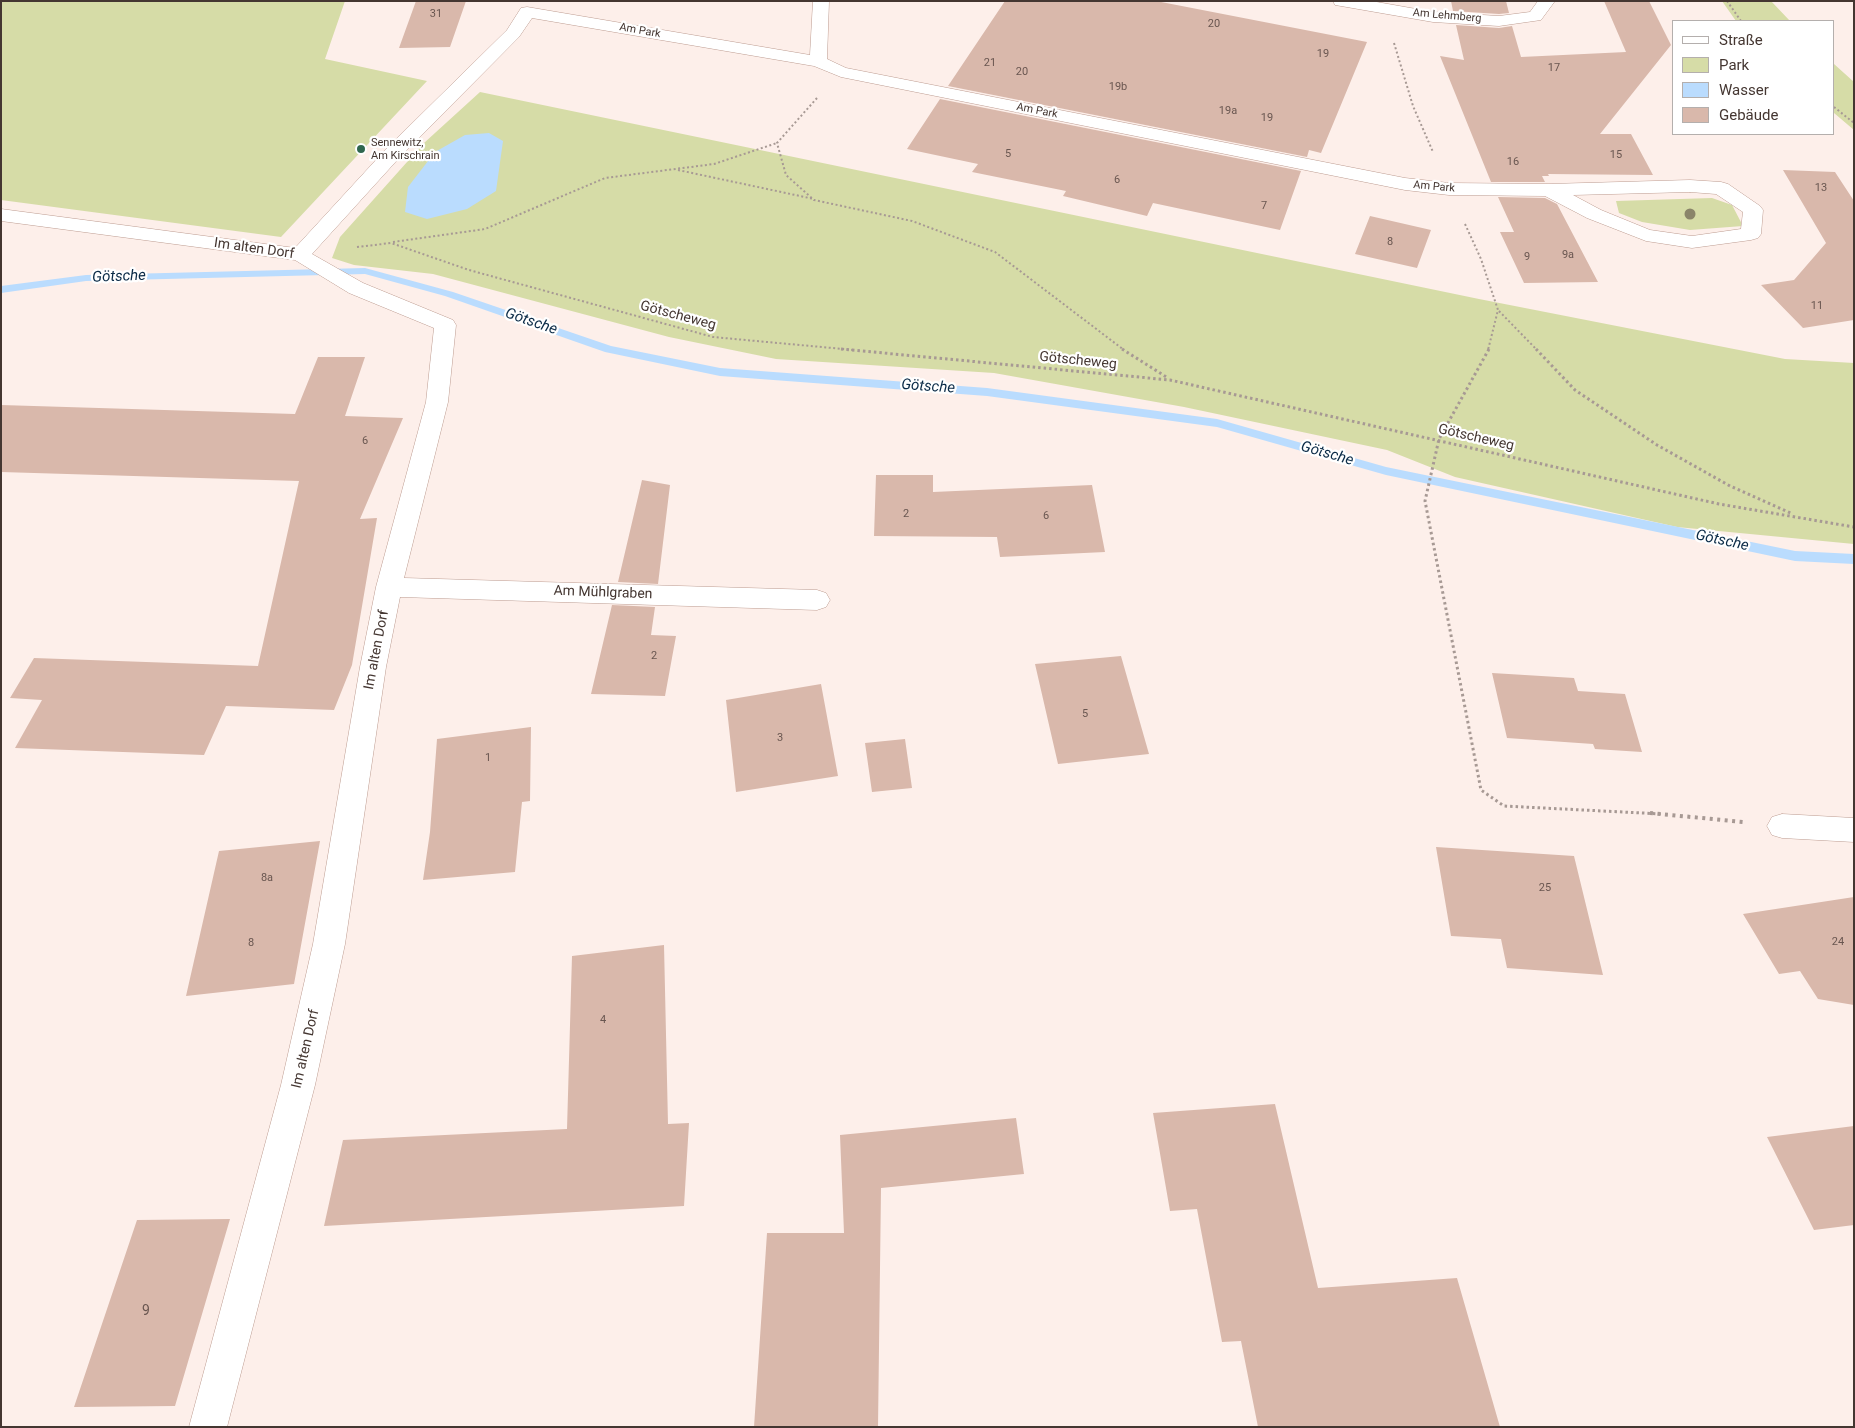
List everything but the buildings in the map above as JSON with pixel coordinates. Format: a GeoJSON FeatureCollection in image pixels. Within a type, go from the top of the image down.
{"type":"FeatureCollection","features":[{"type":"Feature","properties":{"kind":"street"},"geometry":{"type":"LineString","coordinates":[[818,62],[821,1]]}},
{"type":"Feature","properties":{"kind":"street","name":"Am Lehmberg"},"geometry":{"type":"LineString","coordinates":[[1341,1],[1434,17],[1500,21],[1535,16],[1547,1]]}},
{"type":"Feature","properties":{"kind":"street"},"geometry":{"type":"LineString","coordinates":[[300,255],[393,153],[513,32],[525,7]]}},
{"type":"Feature","properties":{"kind":"street","name":"Am Park"},"geometry":{"type":"LineString","coordinates":[[525,7],[818,62],[841,72],[1404,184],[1449,189],[1549,190],[1690,186],[1721,188],[1753,210],[1751,234],[1692,242],[1646,235],[1594,214],[1549,190]]}},
{"type":"Feature","properties":{"kind":"street","name":"Im alten Dorf"},"geometry":{"type":"LineString","coordinates":[[1,216],[300,255],[356,288],[445,325],[437,402],[389,586],[373,667],[327,953],[298,1084],[208,1427]]}},
{"type":"Feature","properties":{"kind":"street","name":"Am Mühlgraben"},"geometry":{"type":"LineString","coordinates":[[389,586],[817,600]]}},
{"type":"Feature","properties":{"kind":"street"},"geometry":{"type":"LineString","coordinates":[[1782,826],[1854,830]]}},
{"type":"Feature","properties":{"kind":"path"},"geometry":{"type":"LineString","coordinates":[[1727,1],[1740,20]]}},
{"type":"Feature","properties":{"kind":"path"},"geometry":{"type":"LineString","coordinates":[[1383,9],[1413,106],[1481,259],[1498,310],[1575,390],[1657,445],[1730,486],[1798,516]]}},
{"type":"Feature","properties":{"kind":"path"},"geometry":{"type":"LineString","coordinates":[[391,243],[485,229],[605,178],[714,164],[777,143],[841,72]]}},
{"type":"Feature","properties":{"kind":"path"},"geometry":{"type":"LineString","coordinates":[[1835,108],[1854,123]]}},
{"type":"Feature","properties":{"kind":"path"},"geometry":{"type":"LineString","coordinates":[[777,143],[786,175],[814,200]]}},
{"type":"Feature","properties":{"kind":"path"},"geometry":{"type":"LineString","coordinates":[[674,169],[912,222],[995,252],[1135,359],[1170,380]]}},
{"type":"Feature","properties":{"kind":"path","name":"Götscheweg"},"geometry":{"type":"LineString","coordinates":[[300,255],[391,243],[469,270],[713,337],[1170,380],[1719,504],[1854,527]]}},
{"type":"Feature","properties":{"kind":"path"},"geometry":{"type":"LineString","coordinates":[[1498,310],[1490,347],[1438,439],[1425,501],[1481,790],[1504,806],[1644,812],[1782,826]]}},
{"type":"Feature","properties":{"kind":"green space"},"geometry":{"type":"Polygon","coordinates":[[[1,1],[345,1],[325,59],[427,81],[281,237],[1,200],[1,1]]]}},
{"type":"Feature","properties":{"kind":"green space"},"geometry":{"type":"Polygon","coordinates":[[[1722,1],[1771,1],[1789,20],[1735,20],[1722,1]]]}},
{"type":"Feature","properties":{"kind":"green space"},"geometry":{"type":"Polygon","coordinates":[[[1835,65],[1854,82],[1854,130],[1835,114],[1835,65]]]}},
{"type":"Feature","properties":{"kind":"green space"},"geometry":{"type":"Polygon","coordinates":[[[480,92],[1479,299],[1785,359],[1854,363],[1854,544],[1677,527],[1455,477],[1387,450],[1184,407],[994,373],[776,359],[669,337],[433,274],[354,265],[332,258],[340,237],[424,143],[480,92]]]}},
{"type":"Feature","properties":{"kind":"green space"},"geometry":{"type":"Polygon","coordinates":[[[1712,198],[1732,205],[1743,226],[1690,230],[1642,222],[1619,213],[1616,201],[1712,198]]]}},
{"type":"Feature","properties":{"kind":"water"},"geometry":{"type":"Polygon","coordinates":[[[489,133],[503,141],[496,191],[467,209],[427,219],[405,212],[408,187],[435,152],[465,135],[489,133]]]}},
{"type":"Feature","properties":{"kind":"waterway","name":"Götsche"},"geometry":{"type":"LineString","coordinates":[[1,290],[86,278],[365,271],[449,294],[609,349],[720,372],[987,392],[1217,423],[1386,471],[1795,556],[1854,559]]}},
{"type":"Feature","properties":{"kind":"place","name":"Sennewitz, Am Kirschrain"},"geometry":{"type":"Point","coordinates":[361,149]}}]}
